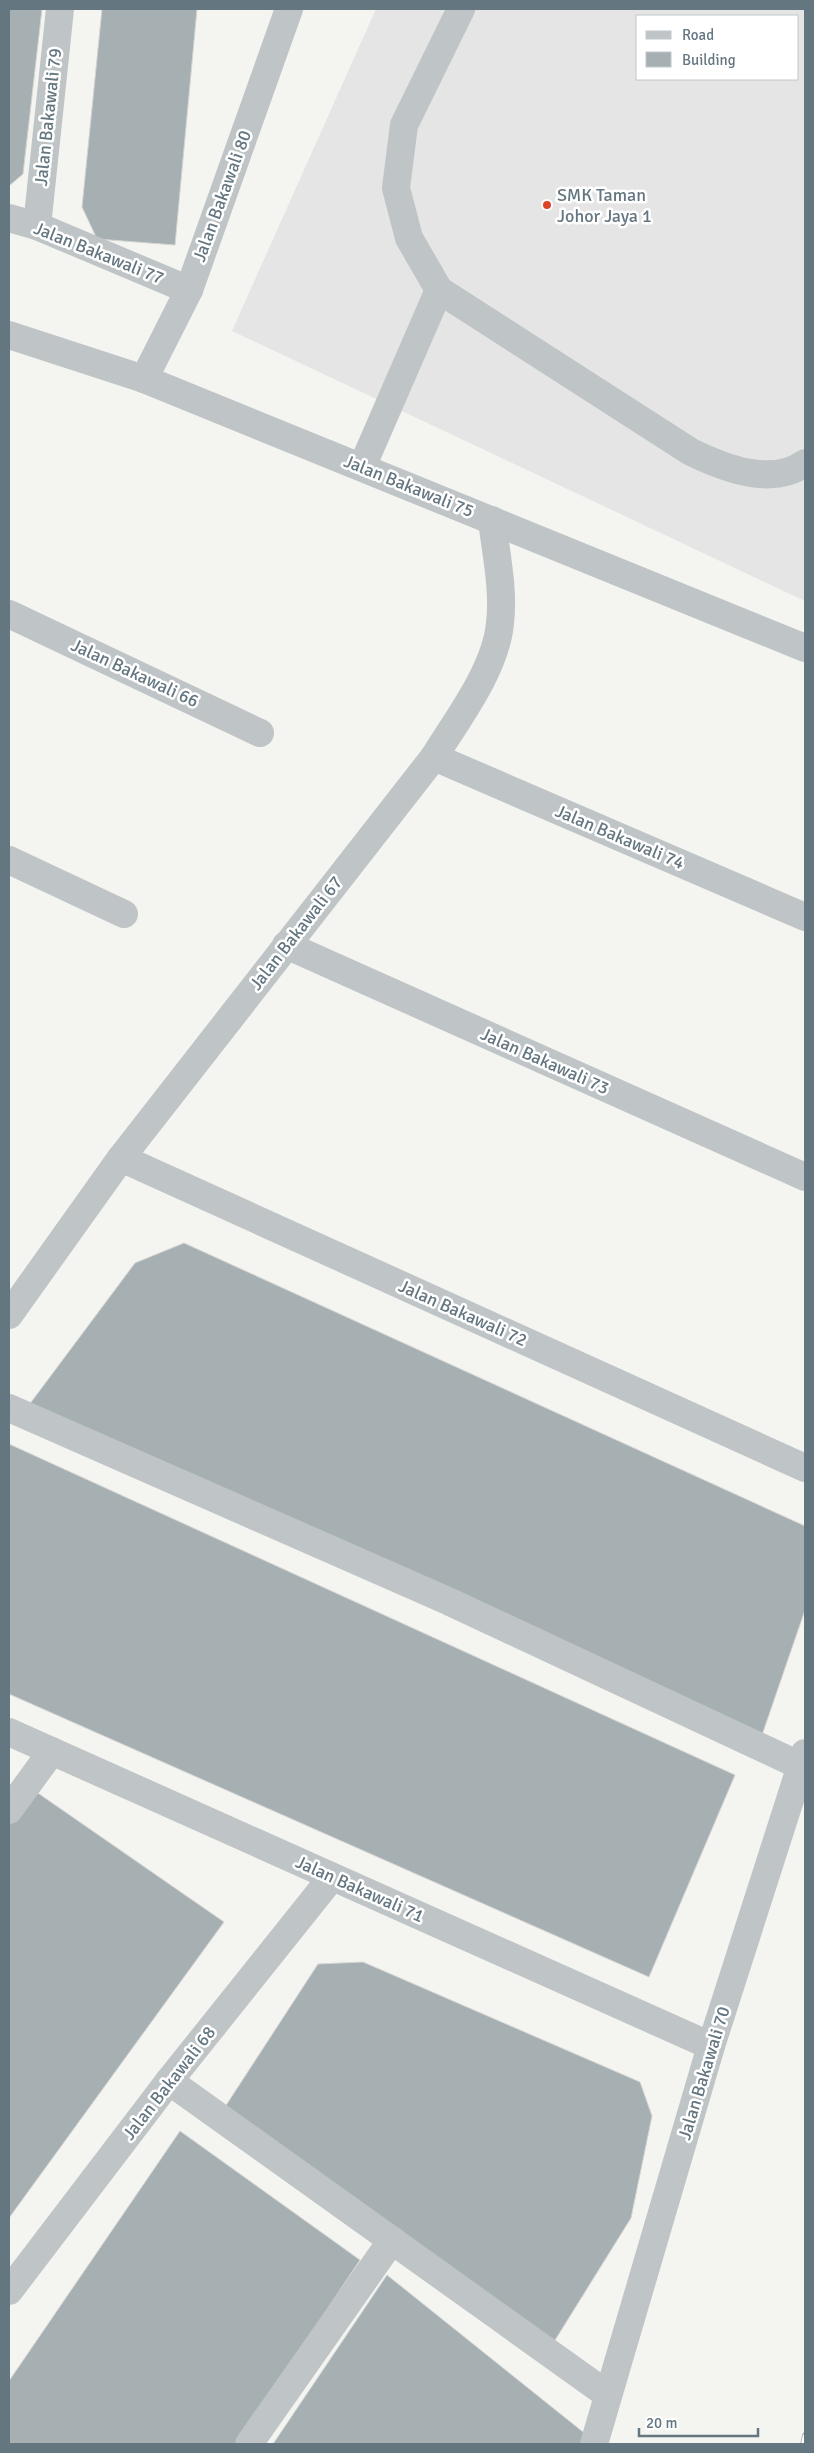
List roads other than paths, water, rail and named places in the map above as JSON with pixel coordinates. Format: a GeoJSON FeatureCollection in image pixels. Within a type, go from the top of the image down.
{"type":"FeatureCollection","features":[{"type":"Feature","properties":{"kind":"street","name":"Jalan Bakawali 79"},"geometry":{"type":"LineString","coordinates":[[37,226],[60,9]]}},
{"type":"Feature","properties":{"kind":"street","name":"Jalan Bakawali 80"},"geometry":{"type":"LineString","coordinates":[[144,378],[189,290],[289,9]]}},
{"type":"Feature","properties":{"kind":"street"},"geometry":{"type":"LineString","coordinates":[[461,9],[404,125],[396,188],[409,238],[440,290],[691,452],[716,464],[756,474],[794,471],[805,463]]}},
{"type":"Feature","properties":{"kind":"street","name":"Jalan Bakawali 77"},"geometry":{"type":"LineString","coordinates":[[9,218],[37,226],[189,290]]}},
{"type":"Feature","properties":{"kind":"street"},"geometry":{"type":"LineString","coordinates":[[362,467],[440,290]]}},
{"type":"Feature","properties":{"kind":"street","name":"Jalan Bakawali 75"},"geometry":{"type":"LineString","coordinates":[[9,335],[144,378],[805,648]]}},
{"type":"Feature","properties":{"kind":"street","name":"Jalan Bakawali 67"},"geometry":{"type":"LineString","coordinates":[[9,1315],[121,1158],[434,757],[476,688],[494,652],[500,624],[500,593],[492,520]]}},
{"type":"Feature","properties":{"kind":"street","name":"Jalan Bakawali 66"},"geometry":{"type":"LineString","coordinates":[[9,614],[260,732]]}},
{"type":"Feature","properties":{"kind":"street","name":"Jalan Bakawali 74"},"geometry":{"type":"LineString","coordinates":[[434,757],[805,916]]}},
{"type":"Feature","properties":{"kind":"street"},"geometry":{"type":"LineString","coordinates":[[9,860],[124,914]]}},
{"type":"Feature","properties":{"kind":"street","name":"Jalan Bakawali 73"},"geometry":{"type":"LineString","coordinates":[[286,945],[805,1177]]}},
{"type":"Feature","properties":{"kind":"street","name":"Jalan Bakawali 72"},"geometry":{"type":"LineString","coordinates":[[121,1158],[805,1468]]}},
{"type":"Feature","properties":{"kind":"street"},"geometry":{"type":"LineString","coordinates":[[9,1408],[803,1760]]}},
{"type":"Feature","properties":{"kind":"street","name":"Jalan Bakawali 71"},"geometry":{"type":"LineString","coordinates":[[9,1732],[711,2046]]}},
{"type":"Feature","properties":{"kind":"street"},"geometry":{"type":"LineString","coordinates":[[9,1810],[52,1751]]}},
{"type":"Feature","properties":{"kind":"street","name":"Jalan Bakawali 70"},"geometry":{"type":"LineString","coordinates":[[594,2444],[711,2046],[803,1760]]}},
{"type":"Feature","properties":{"kind":"street","name":"Jalan Bakawali 68"},"geometry":{"type":"LineString","coordinates":[[9,2291],[170,2081],[332,1877]]}},
{"type":"Feature","properties":{"kind":"street"},"geometry":{"type":"LineString","coordinates":[[170,2081],[608,2395]]}},
{"type":"Feature","properties":{"kind":"street"},"geometry":{"type":"LineString","coordinates":[[250,2444],[392,2240]]}},
{"type":"Feature","properties":{"kind":"railway"},"geometry":{"type":"LineString","coordinates":[[803,2444],[805,2435]]}},
{"type":"Feature","properties":{"kind":"place","name":"SMK Taman Johor Jaya 1"},"geometry":{"type":"Point","coordinates":[547,205]}}]}
